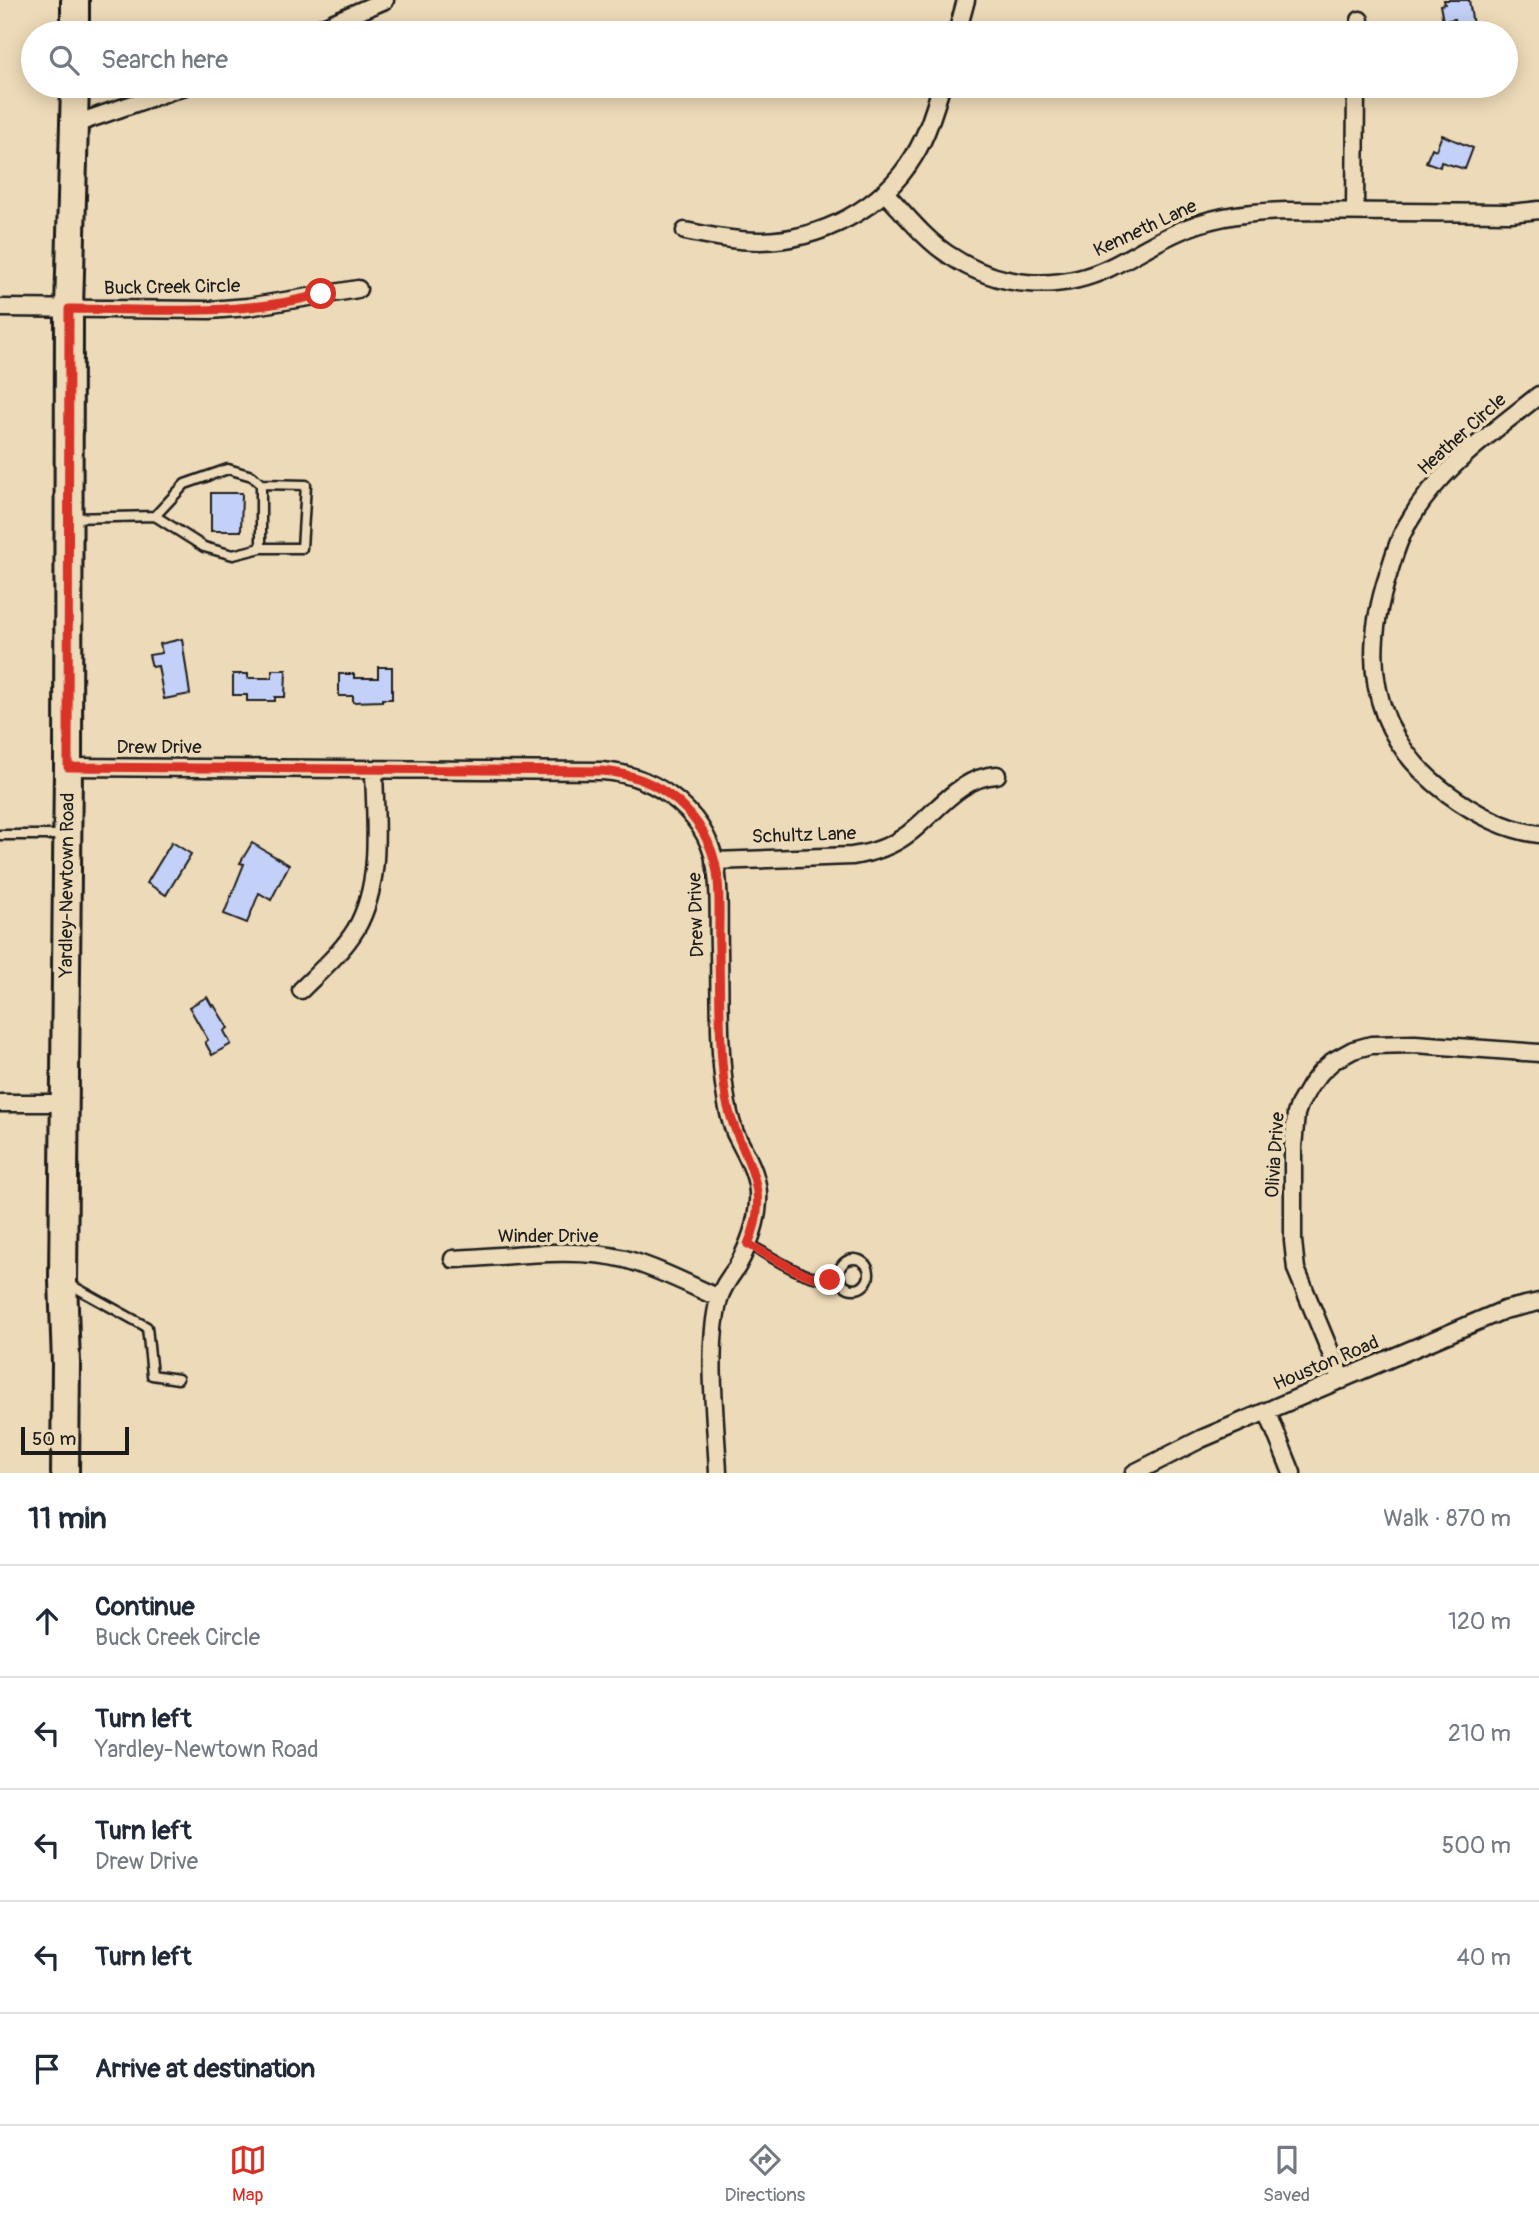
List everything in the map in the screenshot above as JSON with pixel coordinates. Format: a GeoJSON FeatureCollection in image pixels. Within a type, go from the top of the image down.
{"type":"FeatureCollection","features":[{"type":"Feature","properties":{"kind":"main road"},"geometry":{"type":"LineString","coordinates":[[75,0],[75,21]]}},
{"type":"Feature","properties":{"kind":"main road","name":"Yardley-Newtown Road"},"geometry":{"type":"LineString","coordinates":[[65,1473],[66,1363],[63,1280],[69,309],[75,98]]}},
{"type":"Feature","properties":{"kind":"street"},"geometry":{"type":"LineString","coordinates":[[337,21],[385,0]]}},
{"type":"Feature","properties":{"kind":"street"},"geometry":{"type":"LineString","coordinates":[[960,21],[966,0]]}},
{"type":"Feature","properties":{"kind":"street"},"geometry":{"type":"LineString","coordinates":[[75,124],[150,98]]}},
{"type":"Feature","properties":{"kind":"street"},"geometry":{"type":"LineString","coordinates":[[685,231],[759,241],[804,235],[843,220],[867,206],[903,172],[916,153],[937,98]]}},
{"type":"Feature","properties":{"kind":"street"},"geometry":{"type":"LineString","coordinates":[[1355,211],[1356,98]]}},
{"type":"Feature","properties":{"kind":"street","name":"Kenneth Lane"},"geometry":{"type":"LineString","coordinates":[[884,192],[948,255],[984,273],[1020,283],[1047,284],[1072,281],[1095,274],[1189,227],[1223,217],[1268,211],[1539,210]]}},
{"type":"Feature","properties":{"kind":"street","name":"Buck Creek Circle"},"geometry":{"type":"LineString","coordinates":[[0,308],[210,310],[248,307],[358,289]]}},
{"type":"Feature","properties":{"kind":"street","name":"Heather Circle"},"geometry":{"type":"LineString","coordinates":[[1539,395],[1478,443],[1445,475],[1423,500],[1409,522],[1397,545],[1381,596],[1373,661],[1382,708],[1404,751],[1415,766],[1461,804],[1516,829],[1539,834]]}},
{"type":"Feature","properties":{"kind":"street","name":"Drew Drive"},"geometry":{"type":"LineString","coordinates":[[68,767],[602,771],[630,775],[663,789],[691,815],[706,839],[714,861],[718,888],[720,1027],[725,1090],[729,1115],[735,1133],[748,1155],[759,1202],[748,1244],[719,1298],[713,1353],[719,1473]]}},
{"type":"Feature","properties":{"kind":"street"},"geometry":{"type":"LineString","coordinates":[[301,990],[354,932],[370,894],[374,871],[374,769]]}},
{"type":"Feature","properties":{"kind":"street","name":"Schultz Lane"},"geometry":{"type":"LineString","coordinates":[[714,861],[870,853],[891,845],[908,834],[954,793],[984,776],[997,775]]}},
{"type":"Feature","properties":{"kind":"street","name":"Olivia Drive"},"geometry":{"type":"LineString","coordinates":[[1342,1380],[1296,1269],[1293,1241],[1293,1147],[1296,1114],[1310,1086],[1334,1061],[1353,1050],[1371,1045],[1415,1044],[1539,1053]]}},
{"type":"Feature","properties":{"kind":"street"},"geometry":{"type":"LineString","coordinates":[[0,1103],[65,1103]]}},
{"type":"Feature","properties":{"kind":"street","name":"Winder Drive"},"geometry":{"type":"LineString","coordinates":[[453,1259],[566,1253],[597,1255],[623,1259],[655,1270],[719,1298]]}},
{"type":"Feature","properties":{"kind":"street","name":"Houston Road"},"geometry":{"type":"LineString","coordinates":[[1134,1473],[1201,1439],[1504,1310],[1539,1302]]}},
{"type":"Feature","properties":{"kind":"street"},"geometry":{"type":"LineString","coordinates":[[1267,1411],[1292,1473]]}},
{"type":"Feature","properties":{"kind":"lane"},"geometry":{"type":"LineString","coordinates":[[68,518],[155,516],[204,547],[233,555],[261,548],[302,548],[306,485],[261,484],[252,476],[228,469],[185,484],[155,516]]}},
{"type":"Feature","properties":{"kind":"lane"},"geometry":{"type":"LineString","coordinates":[[261,484],[261,548]]}},
{"type":"Feature","properties":{"kind":"lane"},"geometry":{"type":"LineString","coordinates":[[0,835],[67,835]]}},
{"type":"Feature","properties":{"kind":"lane"},"geometry":{"type":"LineString","coordinates":[[748,1244],[819,1279],[839,1279]]}},
{"type":"Feature","properties":{"kind":"lane"},"geometry":{"type":"LineString","coordinates":[[63,1280],[147,1327],[152,1375],[178,1379]]}},
{"type":"Feature","properties":{"kind":"building"},"geometry":{"type":"Polygon","coordinates":[[[1444,0],[1469,0],[1472,21],[1443,21],[1440,5],[1445,4],[1444,0]]]}},
{"type":"Feature","properties":{"kind":"building"},"geometry":{"type":"Polygon","coordinates":[[[1442,135],[1473,148],[1465,169],[1441,162],[1440,167],[1426,162],[1432,148],[1436,150],[1442,135]]]}},
{"type":"Feature","properties":{"kind":"building"},"geometry":{"type":"Polygon","coordinates":[[[211,493],[242,493],[241,531],[211,531],[211,493]]]}},
{"type":"Feature","properties":{"kind":"building"},"geometry":{"type":"Polygon","coordinates":[[[182,639],[190,694],[164,699],[158,666],[152,667],[149,655],[162,653],[160,644],[182,639]]]}},
{"type":"Feature","properties":{"kind":"building"},"geometry":{"type":"Polygon","coordinates":[[[378,667],[392,667],[392,699],[353,702],[353,696],[339,696],[339,674],[354,674],[354,678],[378,678],[378,667]]]}},
{"type":"Feature","properties":{"kind":"building"},"geometry":{"type":"Polygon","coordinates":[[[272,670],[286,670],[285,697],[275,697],[275,701],[247,701],[247,695],[233,695],[233,674],[248,674],[248,678],[272,678],[272,670]]]}},
{"type":"Feature","properties":{"kind":"building"},"geometry":{"type":"Polygon","coordinates":[[[172,842],[191,854],[166,895],[147,883],[172,842]]]}},
{"type":"Feature","properties":{"kind":"building"},"geometry":{"type":"Polygon","coordinates":[[[252,843],[289,865],[271,900],[259,893],[247,923],[224,914],[244,864],[240,863],[252,843]]]}},
{"type":"Feature","properties":{"kind":"building"},"geometry":{"type":"Polygon","coordinates":[[[207,997],[228,1028],[224,1031],[231,1044],[212,1055],[205,1042],[208,1040],[189,1007],[207,997]]]}},
{"type":"Feature","properties":{"kind":"route"},"geometry":{"type":"LineString","coordinates":[[321,294],[248,307],[210,310],[69,309],[68,767],[602,771],[630,775],[663,789],[691,815],[711,850],[717,873],[720,1027],[725,1090],[735,1133],[754,1172],[759,1202],[748,1244],[784,1264],[819,1279],[830,1280]]}}]}
